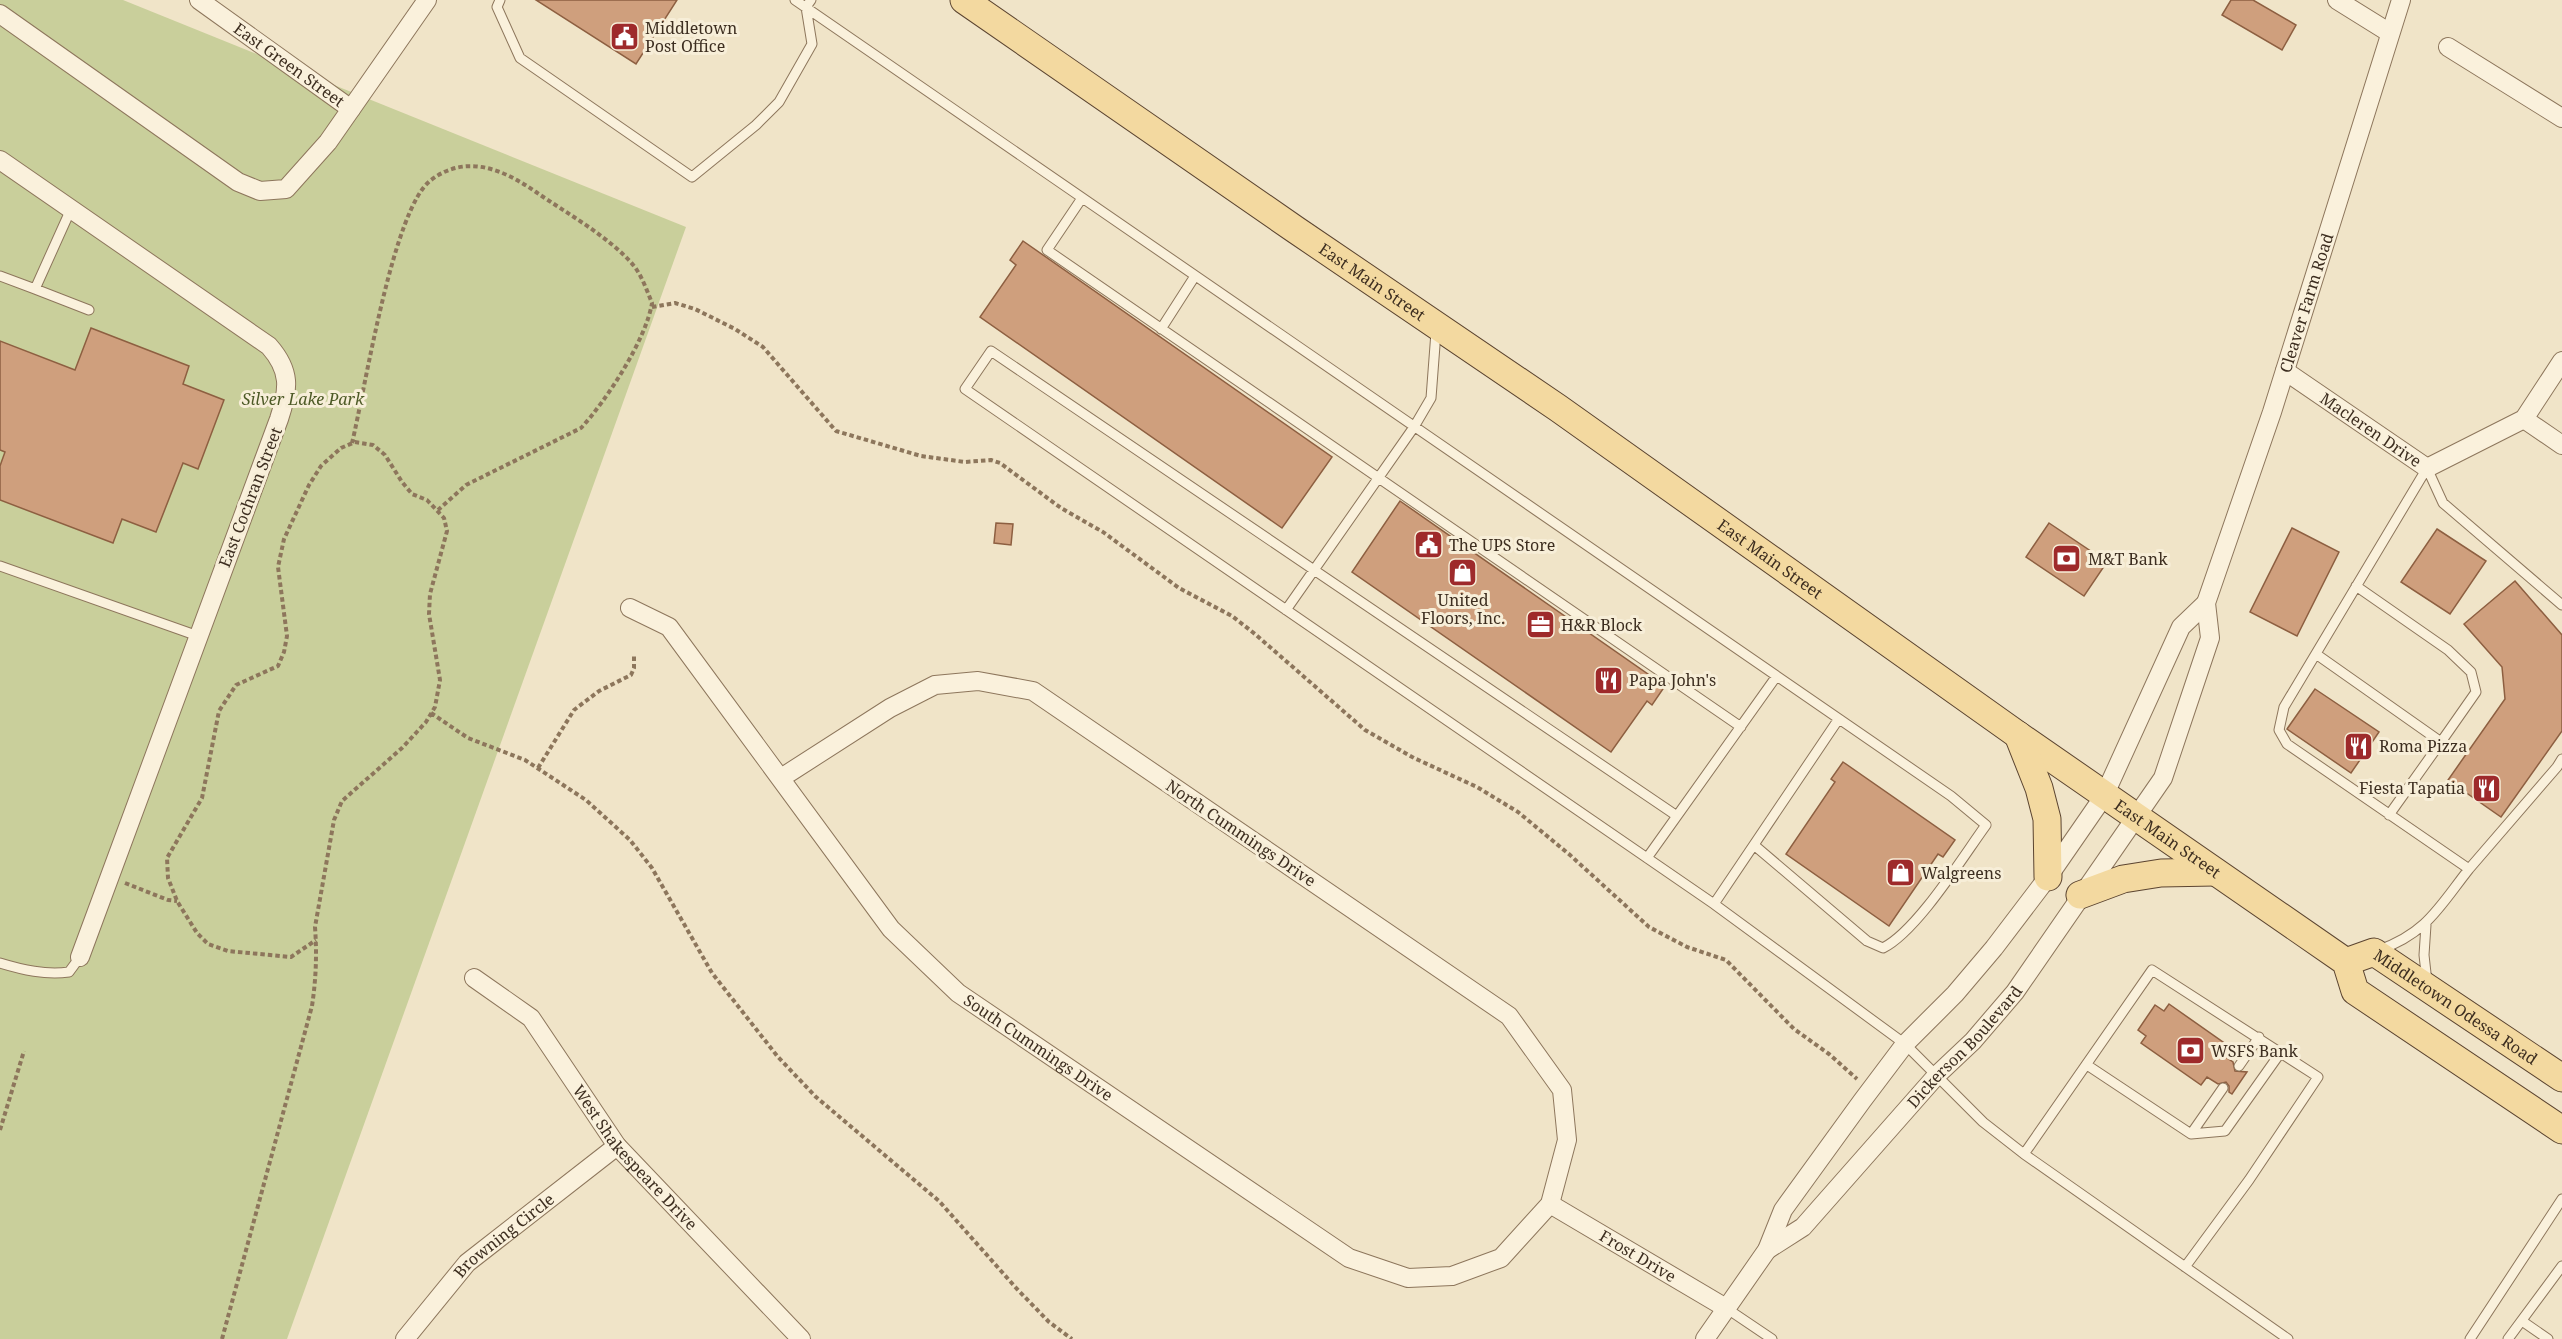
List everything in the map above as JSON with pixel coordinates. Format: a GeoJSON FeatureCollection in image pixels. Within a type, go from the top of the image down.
{"type":"FeatureCollection","features":[{"type":"Feature","properties":{"kind":"main road","name":"East Main Street"},"geometry":{"type":"LineString","coordinates":[[964,0],[1558,408],[2136,819],[2346,962]]}},
{"type":"Feature","properties":{"kind":"main road"},"geometry":{"type":"LineString","coordinates":[[2018,735],[2039,788],[2047,819],[2048,877]]}},
{"type":"Feature","properties":{"kind":"main road"},"geometry":{"type":"LineString","coordinates":[[2080,895],[2123,879],[2161,873],[2215,872]]}},
{"type":"Feature","properties":{"kind":"main road","name":"Middletown Odessa Road"},"geometry":{"type":"LineString","coordinates":[[2346,962],[2374,952],[2562,1078]]}},
{"type":"Feature","properties":{"kind":"main road"},"geometry":{"type":"LineString","coordinates":[[2346,962],[2355,991],[2562,1130]]}},
{"type":"Feature","properties":{"kind":"street","name":"East Green Street"},"geometry":{"type":"LineString","coordinates":[[199,0],[351,109]]}},
{"type":"Feature","properties":{"kind":"street"},"geometry":{"type":"LineString","coordinates":[[0,14],[198,156],[238,182],[260,191],[286,189],[328,142],[427,0]]}},
{"type":"Feature","properties":{"kind":"street"},"geometry":{"type":"LineString","coordinates":[[2337,0],[2390,33]]}},
{"type":"Feature","properties":{"kind":"street","name":"Cleaver Farm Road"},"geometry":{"type":"LineString","coordinates":[[2136,819],[2163,778],[2210,638],[2206,603],[2284,370],[2401,0]]}},
{"type":"Feature","properties":{"kind":"street"},"geometry":{"type":"LineString","coordinates":[[2448,47],[2562,118]]}},
{"type":"Feature","properties":{"kind":"street","name":"East Cochran Street"},"geometry":{"type":"LineString","coordinates":[[0,160],[269,346],[280,358],[286,371],[287,388],[279,419],[80,957]]}},
{"type":"Feature","properties":{"kind":"street","name":"Macleren Drive"},"geometry":{"type":"LineString","coordinates":[[2284,370],[2427,468],[2524,419],[2562,361]]}},
{"type":"Feature","properties":{"kind":"street"},"geometry":{"type":"LineString","coordinates":[[2524,419],[2562,445]]}},
{"type":"Feature","properties":{"kind":"street","name":"Cleaver Farm Road"},"geometry":{"type":"LineString","coordinates":[[2104,796],[2181,627],[2206,603]]}},
{"type":"Feature","properties":{"kind":"street","name":"South Cummings Drive"},"geometry":{"type":"LineString","coordinates":[[630,608],[669,627],[891,929],[958,993],[1349,1258],[1408,1278],[1452,1276],[1501,1258],[1550,1204]]}},
{"type":"Feature","properties":{"kind":"street","name":"North Cummings Drive"},"geometry":{"type":"LineString","coordinates":[[781,778],[890,708],[935,685],[978,681],[1033,692],[1509,1016],[1562,1090],[1567,1140],[1550,1204]]}},
{"type":"Feature","properties":{"kind":"street","name":"Dickerson Boulevard"},"geometry":{"type":"LineString","coordinates":[[1705,1339],[1767,1250],[1783,1210],[1862,1101],[1905,1044],[1955,994],[2048,877],[2104,796]]}},
{"type":"Feature","properties":{"kind":"street","name":"Dickerson Boulevard"},"geometry":{"type":"LineString","coordinates":[[1767,1250],[1803,1227],[1937,1075],[1972,1041],[2015,992],[2080,895],[2136,819]]}},
{"type":"Feature","properties":{"kind":"street","name":"West Shakespeare Drive"},"geometry":{"type":"LineString","coordinates":[[474,978],[531,1018],[617,1146],[801,1339]]}},
{"type":"Feature","properties":{"kind":"street","name":"Browning Circle"},"geometry":{"type":"LineString","coordinates":[[405,1339],[467,1263],[617,1146]]}},
{"type":"Feature","properties":{"kind":"street","name":"Frost Drive"},"geometry":{"type":"LineString","coordinates":[[1550,1204],[1726,1308]]}},
{"type":"Feature","properties":{"kind":"lane"},"geometry":{"type":"LineString","coordinates":[[500,0],[497,8],[520,58],[692,177],[756,125],[779,102],[812,44],[809,4]]}},
{"type":"Feature","properties":{"kind":"lane"},"geometry":{"type":"LineString","coordinates":[[795,0],[809,4],[1082,198],[1951,796],[1986,825],[1921,914],[1896,941],[1882,948],[1867,941],[1754,845]]}},
{"type":"Feature","properties":{"kind":"lane"},"geometry":{"type":"LineString","coordinates":[[1082,198],[1047,250],[1741,727]]}},
{"type":"Feature","properties":{"kind":"lane"},"geometry":{"type":"LineString","coordinates":[[35,289],[71,209]]}},
{"type":"Feature","properties":{"kind":"lane"},"geometry":{"type":"LineString","coordinates":[[0,276],[89,310]]}},
{"type":"Feature","properties":{"kind":"lane"},"geometry":{"type":"LineString","coordinates":[[1161,329],[1195,276]]}},
{"type":"Feature","properties":{"kind":"lane"},"geometry":{"type":"LineString","coordinates":[[1286,610],[1414,427],[1431,398],[1437,326]]}},
{"type":"Feature","properties":{"kind":"lane"},"geometry":{"type":"LineString","coordinates":[[1677,816],[991,351],[965,389],[1714,904],[1905,1044],[1983,1122],[2024,1154],[2288,1339]]}},
{"type":"Feature","properties":{"kind":"lane"},"geometry":{"type":"LineString","coordinates":[[2427,468],[2284,707],[2279,730],[2287,744],[2469,869]]}},
{"type":"Feature","properties":{"kind":"lane"},"geometry":{"type":"LineString","coordinates":[[2427,468],[2443,503],[2562,605]]}},
{"type":"Feature","properties":{"kind":"lane"},"geometry":{"type":"LineString","coordinates":[[0,566],[198,636]]}},
{"type":"Feature","properties":{"kind":"lane"},"geometry":{"type":"LineString","coordinates":[[2356,586],[2448,650],[2471,672],[2476,692],[2389,815]]}},
{"type":"Feature","properties":{"kind":"lane"},"geometry":{"type":"LineString","coordinates":[[2316,654],[2441,742]]}},
{"type":"Feature","properties":{"kind":"lane"},"geometry":{"type":"LineString","coordinates":[[1647,858],[1776,677]]}},
{"type":"Feature","properties":{"kind":"lane"},"geometry":{"type":"LineString","coordinates":[[1714,904],[1838,720]]}},
{"type":"Feature","properties":{"kind":"lane"},"geometry":{"type":"LineString","coordinates":[[2374,952],[2401,943],[2426,925],[2469,869],[2558,767],[2562,759]]}},
{"type":"Feature","properties":{"kind":"lane"},"geometry":{"type":"LineString","coordinates":[[2426,925],[2424,955],[2427,987]]}},
{"type":"Feature","properties":{"kind":"lane"},"geometry":{"type":"LineString","coordinates":[[0,963],[21,970],[53,974],[69,972],[80,957]]}},
{"type":"Feature","properties":{"kind":"lane"},"geometry":{"type":"LineString","coordinates":[[2024,1154],[2152,970],[2318,1077],[2249,1180],[2185,1267]]}},
{"type":"Feature","properties":{"kind":"lane"},"geometry":{"type":"LineString","coordinates":[[2239,1066],[2259,1037]]}},
{"type":"Feature","properties":{"kind":"lane"},"geometry":{"type":"LineString","coordinates":[[2087,1065],[2191,1134],[2225,1131],[2281,1053]]}},
{"type":"Feature","properties":{"kind":"lane"},"geometry":{"type":"LineString","coordinates":[[2191,1134],[2223,1088]]}},
{"type":"Feature","properties":{"kind":"lane"},"geometry":{"type":"LineString","coordinates":[[2470,1339],[2562,1199]]}},
{"type":"Feature","properties":{"kind":"lane"},"geometry":{"type":"LineString","coordinates":[[2508,1339],[2562,1266]]}},
{"type":"Feature","properties":{"kind":"lane"},"geometry":{"type":"LineString","coordinates":[[1726,1308],[1772,1339]]}},
{"type":"Feature","properties":{"kind":"lane"},"geometry":{"type":"LineString","coordinates":[[2522,1321],[2548,1339]]}},
{"type":"Feature","properties":{"kind":"path"},"geometry":{"type":"LineString","coordinates":[[352,443],[390,270],[410,209],[430,180],[444,172],[478,165],[497,169],[526,186],[613,247],[634,267],[652,307],[635,347],[593,416],[580,428],[466,484],[438,510]]}},
{"type":"Feature","properties":{"kind":"path"},"geometry":{"type":"LineString","coordinates":[[652,307],[675,303],[695,309],[735,329],[763,347],[836,430],[921,456],[965,462],[991,460],[1000,463],[1060,508],[1103,532],[1179,588],[1239,622],[1365,730],[1414,758],[1477,787],[1518,812],[1570,855],[1649,927],[1687,947],[1726,960],[1794,1029],[1857,1078],[1847,1087],[1862,1101]]}},
{"type":"Feature","properties":{"kind":"path"},"geometry":{"type":"LineString","coordinates":[[222,1339],[312,1006],[318,969],[316,940],[315,927],[334,820],[342,801],[402,748],[431,713],[435,707],[440,680],[429,614],[430,594],[447,531],[444,518],[427,500],[412,494],[385,455],[373,445],[352,443],[341,448],[321,466],[309,485],[284,540],[278,567],[287,636],[278,666],[236,685],[219,711],[202,798],[167,858],[168,878],[177,901],[197,933],[208,944],[228,951],[291,957],[316,940]]}},
{"type":"Feature","properties":{"kind":"path"},"geometry":{"type":"LineString","coordinates":[[538,768],[574,710],[599,691],[631,675],[634,668],[634,655]]}},
{"type":"Feature","properties":{"kind":"path"},"geometry":{"type":"LineString","coordinates":[[431,713],[468,738],[525,760],[538,768],[586,800],[630,840],[652,868],[712,973],[778,1058],[816,1097],[939,1201],[1017,1289],[1049,1322],[1072,1339]]}},
{"type":"Feature","properties":{"kind":"path"},"geometry":{"type":"LineString","coordinates":[[110,879],[168,900],[177,901]]}},
{"type":"Feature","properties":{"kind":"path"},"geometry":{"type":"LineString","coordinates":[[0,1130],[24,1052]]}},
{"type":"Feature","properties":{"kind":"green space","name":"Silver Lake Park"},"geometry":{"type":"Polygon","coordinates":[[[0,0],[123,0],[686,227],[287,1339],[0,1339],[0,0]]]}},
{"type":"Feature","properties":{"kind":"building","name":"Middletown Post Office"},"geometry":{"type":"Polygon","coordinates":[[[536,0],[677,0],[636,64],[536,0]]]}},
{"type":"Feature","properties":{"kind":"building"},"geometry":{"type":"Polygon","coordinates":[[[2231,0],[2253,0],[2296,25],[2282,50],[2222,15],[2231,0]]]}},
{"type":"Feature","properties":{"kind":"building"},"geometry":{"type":"Polygon","coordinates":[[[1023,241],[1332,457],[1282,528],[980,317],[1016,265],[1010,260],[1023,241]]]}},
{"type":"Feature","properties":{"kind":"building"},"geometry":{"type":"Polygon","coordinates":[[[91,328],[189,366],[183,384],[224,400],[198,469],[183,463],[156,532],[122,519],[113,543],[0,500],[0,466],[5,452],[0,450],[0,341],[75,370],[91,328]]]}},
{"type":"Feature","properties":{"kind":"building"},"geometry":{"type":"Polygon","coordinates":[[[1400,501],[1665,686],[1652,705],[1647,701],[1611,752],[1352,572],[1400,501]]]}},
{"type":"Feature","properties":{"kind":"building"},"geometry":{"type":"Polygon","coordinates":[[[996,523],[1013,524],[1011,545],[994,543],[996,523]]]}},
{"type":"Feature","properties":{"kind":"building","name":"M&T Bank"},"geometry":{"type":"Polygon","coordinates":[[[2049,523],[2107,562],[2084,596],[2026,557],[2049,523]]]}},
{"type":"Feature","properties":{"kind":"building"},"geometry":{"type":"Polygon","coordinates":[[[2292,528],[2339,552],[2297,636],[2250,612],[2292,528]]]}},
{"type":"Feature","properties":{"kind":"building"},"geometry":{"type":"Polygon","coordinates":[[[2437,529],[2486,561],[2450,614],[2401,582],[2437,529]]]}},
{"type":"Feature","properties":{"kind":"building"},"geometry":{"type":"Polygon","coordinates":[[[2515,581],[2562,635],[2562,731],[2501,817],[2448,780],[2505,699],[2502,667],[2464,624],[2515,581]]]}},
{"type":"Feature","properties":{"kind":"building"},"geometry":{"type":"Polygon","coordinates":[[[2315,689],[2379,732],[2351,773],[2287,729],[2315,689]]]}},
{"type":"Feature","properties":{"kind":"building"},"geometry":{"type":"Polygon","coordinates":[[[1843,762],[1955,840],[1943,857],[1938,854],[1889,926],[1786,854],[1835,782],[1831,779],[1843,762]]]}},
{"type":"Feature","properties":{"kind":"building","name":"WSFS Bank"},"geometry":{"type":"Polygon","coordinates":[[[2169,1004],[2230,1047],[2224,1056],[2233,1062],[2235,1071],[2247,1072],[2232,1094],[2226,1082],[2218,1084],[2207,1077],[2201,1085],[2141,1043],[2146,1036],[2138,1030],[2155,1005],[2164,1011],[2169,1004]]]}},
{"type":"Feature","properties":{"kind":"place","name":"Middletown Post Office"},"geometry":{"type":"Point","coordinates":[624,37]}},
{"type":"Feature","properties":{"kind":"place","name":"The UPS Store"},"geometry":{"type":"Point","coordinates":[1428,545]}},
{"type":"Feature","properties":{"kind":"place","name":"M&T Bank"},"geometry":{"type":"Point","coordinates":[2067,559]}},
{"type":"Feature","properties":{"kind":"place","name":"United Floors, Inc."},"geometry":{"type":"Point","coordinates":[1463,572]}},
{"type":"Feature","properties":{"kind":"place","name":"H&R Block"},"geometry":{"type":"Point","coordinates":[1540,625]}},
{"type":"Feature","properties":{"kind":"place","name":"Papa John's"},"geometry":{"type":"Point","coordinates":[1608,680]}},
{"type":"Feature","properties":{"kind":"place","name":"Roma Pizza"},"geometry":{"type":"Point","coordinates":[2358,746]}},
{"type":"Feature","properties":{"kind":"place","name":"Fiesta Tapatia"},"geometry":{"type":"Point","coordinates":[2486,788]}},
{"type":"Feature","properties":{"kind":"place","name":"Walgreens"},"geometry":{"type":"Point","coordinates":[1900,873]}},
{"type":"Feature","properties":{"kind":"place","name":"WSFS Bank"},"geometry":{"type":"Point","coordinates":[2190,1051]}}]}
